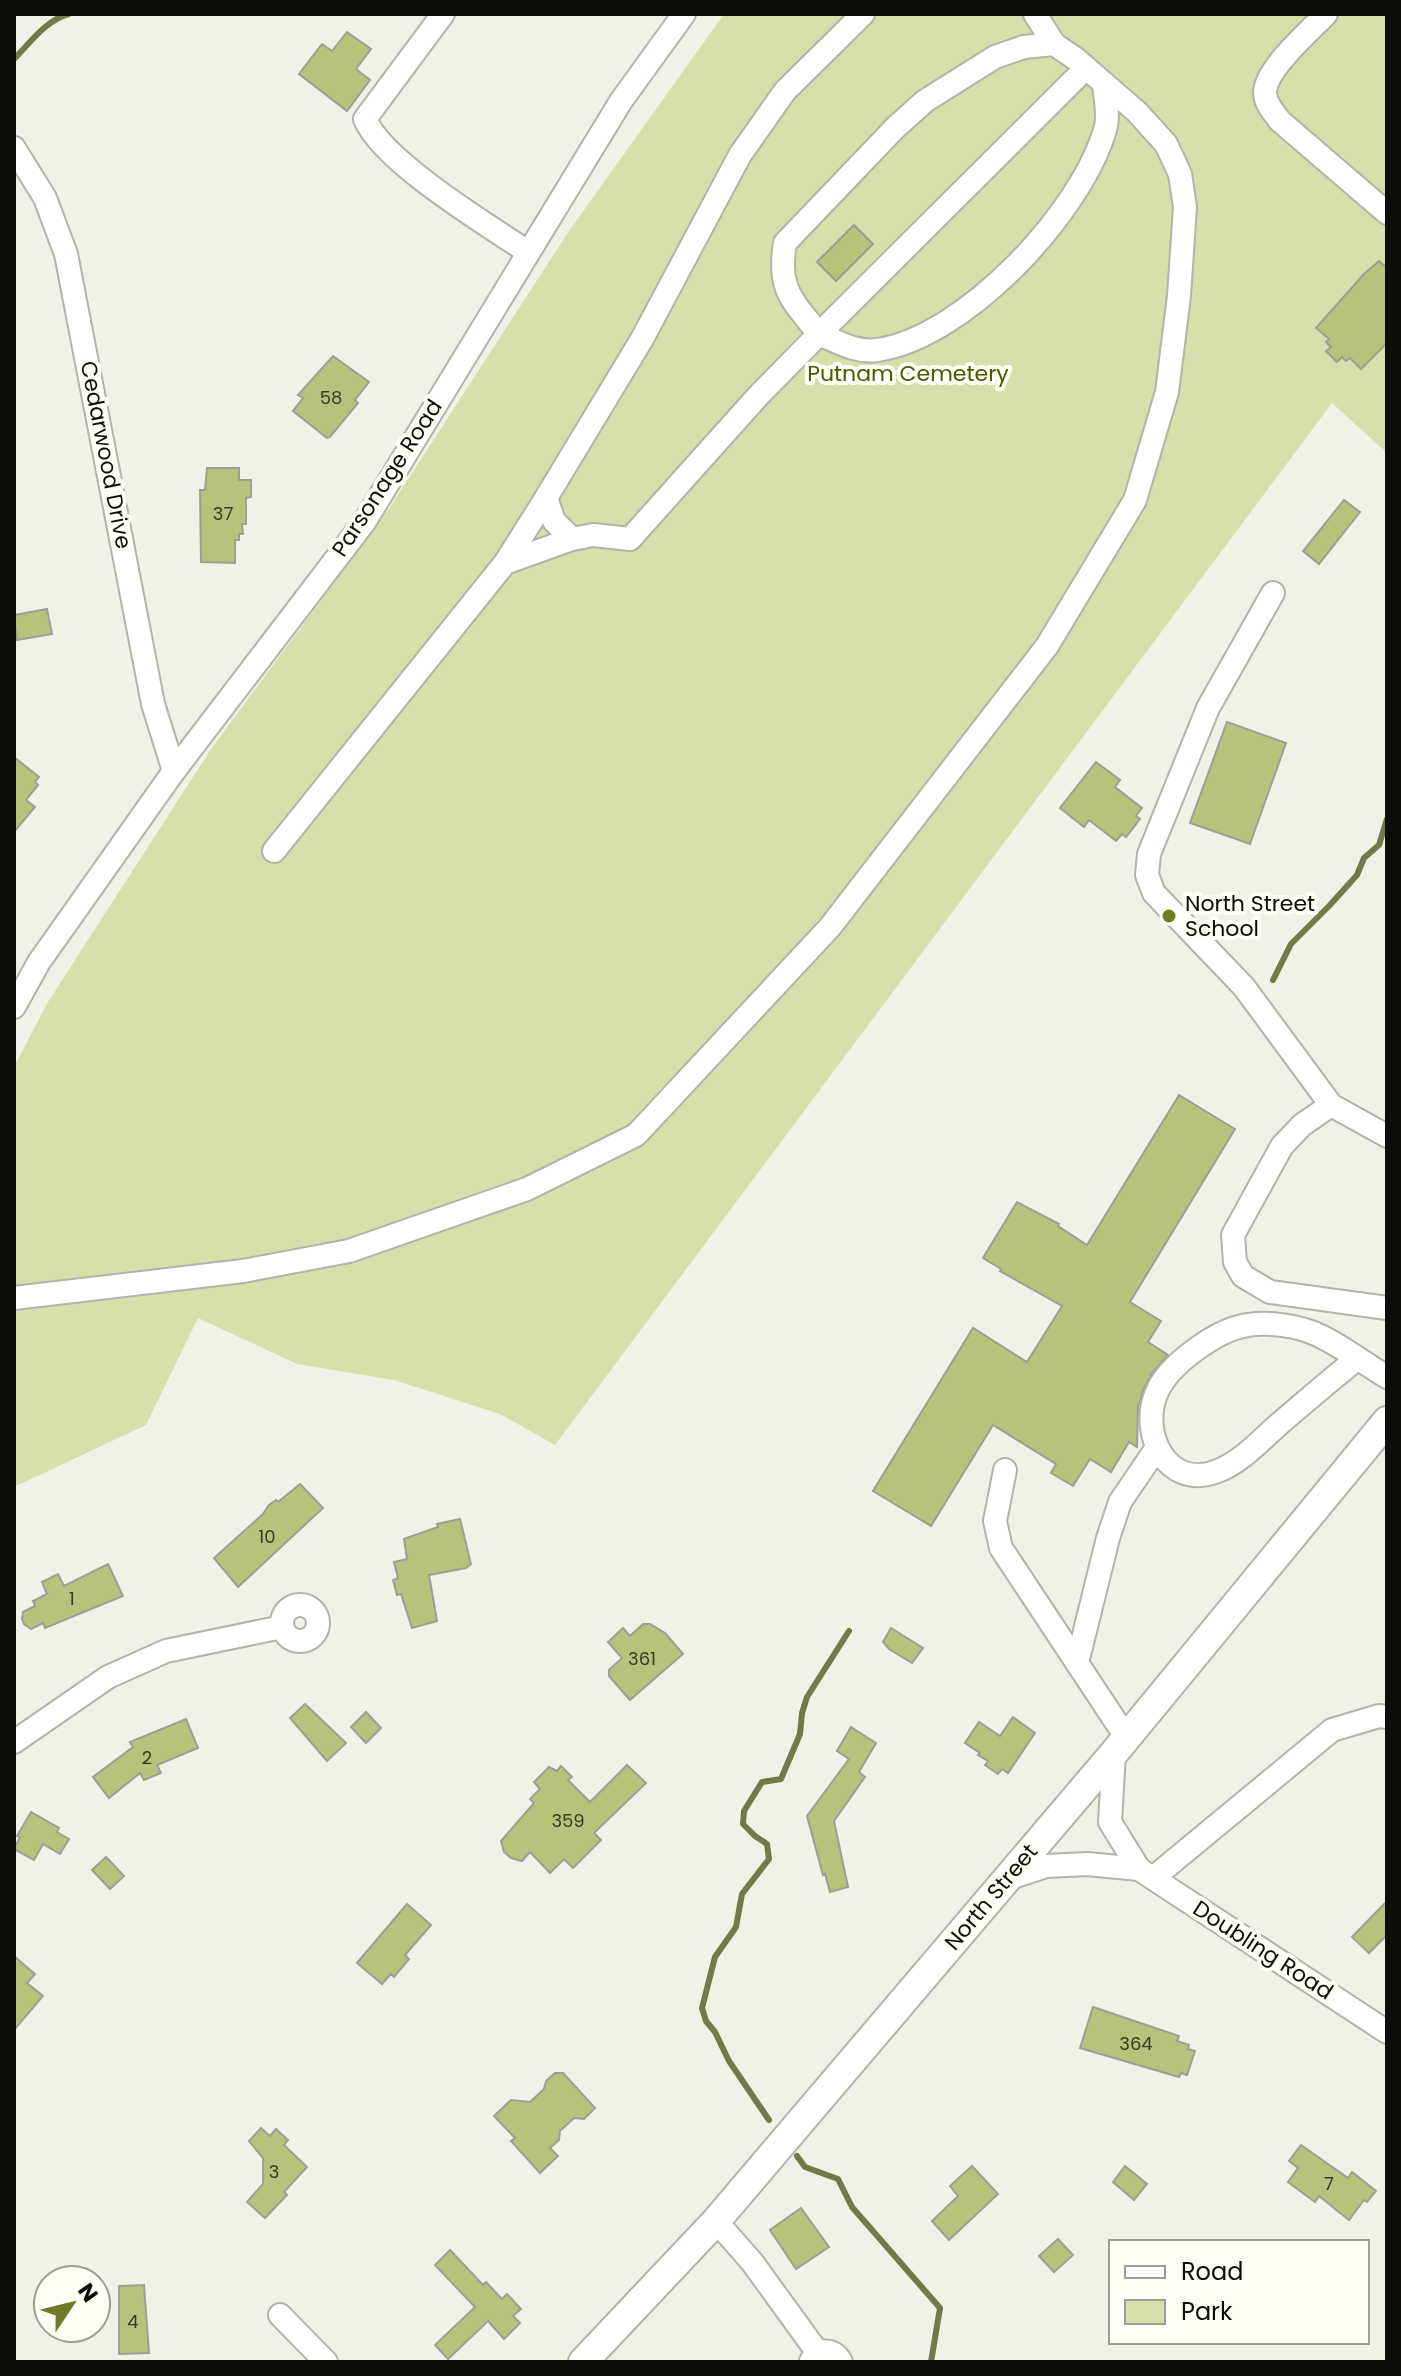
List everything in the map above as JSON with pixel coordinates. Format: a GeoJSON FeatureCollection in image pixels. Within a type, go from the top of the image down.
{"type":"FeatureCollection","features":[{"type":"Feature","properties":{"kind":"main road","name":"North Street"},"geometry":{"type":"LineString","coordinates":[[583,2362],[716,2221],[1382,1436]]}},
{"type":"Feature","properties":{"kind":"street"},"geometry":{"type":"LineString","coordinates":[[443,14],[365,119],[371,134],[437,191],[528,252]]}},
{"type":"Feature","properties":{"kind":"street","name":"Parsonage Road"},"geometry":{"type":"LineString","coordinates":[[14,1007],[39,962],[174,771],[365,521],[621,101],[684,14]]}},
{"type":"Feature","properties":{"kind":"street"},"geometry":{"type":"LineString","coordinates":[[274,851],[505,563],[642,339],[740,155],[785,91],[863,14]]}},
{"type":"Feature","properties":{"kind":"street"},"geometry":{"type":"LineString","coordinates":[[14,1298],[243,1271],[349,1251],[527,1189],[636,1135],[830,927],[1047,646],[1135,500],[1167,392],[1179,296],[1185,207],[1180,174],[1166,144],[1137,112],[1054,44],[1035,14]]}},
{"type":"Feature","properties":{"kind":"street"},"geometry":{"type":"LineString","coordinates":[[1326,14],[1270,74],[1265,93],[1280,121],[1387,213]]}},
{"type":"Feature","properties":{"kind":"street"},"geometry":{"type":"LineString","coordinates":[[1054,44],[1024,47],[995,57],[925,101],[895,128],[785,243],[781,267],[785,285],[793,302],[819,334],[857,350],[877,350],[908,342],[940,326],[985,293],[1024,258],[1080,185],[1096,155],[1107,123],[1104,84]]}},
{"type":"Feature","properties":{"kind":"street"},"geometry":{"type":"LineString","coordinates":[[505,563],[572,539],[593,535],[630,539],[758,396],[1086,68]]}},
{"type":"Feature","properties":{"kind":"street","name":"Cedarwood Drive"},"geometry":{"type":"LineString","coordinates":[[14,148],[45,198],[66,254],[153,704],[174,771]]}},
{"type":"Feature","properties":{"kind":"street"},"geometry":{"type":"LineString","coordinates":[[546,498],[554,521],[572,539]]}},
{"type":"Feature","properties":{"kind":"street"},"geometry":{"type":"LineString","coordinates":[[1273,593],[1208,708],[1149,854],[1147,875],[1154,893],[1244,987],[1331,1105],[1387,1136]]}},
{"type":"Feature","properties":{"kind":"street"},"geometry":{"type":"LineString","coordinates":[[1331,1105],[1302,1125],[1282,1146],[1233,1235],[1235,1262],[1243,1276],[1270,1292],[1387,1308]]}},
{"type":"Feature","properties":{"kind":"street"},"geometry":{"type":"LineString","coordinates":[[1357,1359],[1238,1460],[1214,1473],[1189,1476],[1172,1468],[1156,1449],[1151,1427],[1157,1392],[1184,1357],[1209,1340],[1247,1325],[1310,1331],[1357,1359],[1387,1377]]}},
{"type":"Feature","properties":{"kind":"street"},"geometry":{"type":"LineString","coordinates":[[1077,1663],[1120,1502],[1156,1449]]}},
{"type":"Feature","properties":{"kind":"street"},"geometry":{"type":"LineString","coordinates":[[1005,1470],[995,1521],[1001,1548],[1077,1663],[1120,1745]]}},
{"type":"Feature","properties":{"kind":"street"},"geometry":{"type":"LineString","coordinates":[[14,1742],[108,1677],[166,1651],[282,1627]]}},
{"type":"Feature","properties":{"kind":"street"},"geometry":{"type":"LineString","coordinates":[[1146,1873],[1332,1730],[1379,1716],[1387,1717]]}},
{"type":"Feature","properties":{"kind":"street","name":"Doubling Road"},"geometry":{"type":"LineString","coordinates":[[1120,1745],[1110,1822],[1146,1873],[1387,2032]]}},
{"type":"Feature","properties":{"kind":"street","name":"Doubling Road"},"geometry":{"type":"LineString","coordinates":[[1007,1879],[1046,1866],[1087,1864],[1146,1873]]}},
{"type":"Feature","properties":{"kind":"street"},"geometry":{"type":"LineString","coordinates":[[716,2221],[752,2262],[814,2357],[834,2353],[841,2362]]}},
{"type":"Feature","properties":{"kind":"street"},"geometry":{"type":"LineString","coordinates":[[280,2315],[326,2362]]}},
{"type":"Feature","properties":{"kind":"green space","name":"Putnam Cemetery"},"geometry":{"type":"Polygon","coordinates":[[[724,14],[1387,14],[1387,453],[1332,403],[555,1445],[500,1414],[394,1380],[297,1364],[198,1318],[146,1425],[14,1487],[14,1067],[48,1002],[211,749],[388,510],[569,231],[724,14]]]}},
{"type":"Feature","properties":{"kind":"building"},"geometry":{"type":"Polygon","coordinates":[[[347,32],[371,49],[356,69],[370,80],[347,111],[299,74],[322,44],[332,51],[347,32]]]}},
{"type":"Feature","properties":{"kind":"building"},"geometry":{"type":"Polygon","coordinates":[[[854,225],[873,244],[836,281],[817,262],[854,225]]]}},
{"type":"Feature","properties":{"kind":"building"},"geometry":{"type":"Polygon","coordinates":[[[1379,261],[1387,268],[1387,343],[1361,369],[1350,358],[1346,361],[1342,357],[1337,362],[1326,351],[1331,347],[1326,342],[1329,339],[1316,328],[1379,261]]]}},
{"type":"Feature","properties":{"kind":"building"},"geometry":{"type":"Polygon","coordinates":[[[333,356],[369,382],[355,400],[358,403],[327,438],[293,411],[303,398],[298,395],[333,356]]]}},
{"type":"Feature","properties":{"kind":"building"},"geometry":{"type":"Polygon","coordinates":[[[207,468],[239,468],[239,480],[251,480],[251,497],[246,498],[246,524],[242,524],[243,534],[239,534],[239,540],[235,540],[235,563],[201,562],[200,490],[205,490],[207,468]]]}},
{"type":"Feature","properties":{"kind":"building"},"geometry":{"type":"Polygon","coordinates":[[[1344,500],[1360,512],[1319,564],[1303,551],[1344,500]]]}},
{"type":"Feature","properties":{"kind":"building"},"geometry":{"type":"Polygon","coordinates":[[[47,609],[52,634],[17,640],[14,615],[47,609]]]}},
{"type":"Feature","properties":{"kind":"building"},"geometry":{"type":"Polygon","coordinates":[[[1227,722],[1286,743],[1250,844],[1190,823],[1227,722]]]}},
{"type":"Feature","properties":{"kind":"building"},"geometry":{"type":"Polygon","coordinates":[[[14,757],[39,777],[35,782],[38,785],[26,800],[35,807],[14,832],[14,757]]]}},
{"type":"Feature","properties":{"kind":"building"},"geometry":{"type":"Polygon","coordinates":[[[1096,762],[1120,780],[1115,787],[1142,808],[1136,816],[1140,819],[1126,837],[1122,834],[1116,841],[1089,820],[1084,827],[1060,808],[1096,762]]]}},
{"type":"Feature","properties":{"kind":"building"},"geometry":{"type":"Polygon","coordinates":[[[1179,1095],[1235,1129],[1130,1302],[1161,1321],[1148,1342],[1168,1355],[1144,1388],[1138,1407],[1137,1447],[1129,1442],[1111,1472],[1090,1459],[1073,1486],[1051,1473],[1056,1464],[993,1425],[931,1526],[873,1491],[973,1328],[1027,1362],[1062,1306],[983,1258],[1017,1202],[1059,1224],[1087,1245],[1179,1095]]]}},
{"type":"Feature","properties":{"kind":"building"},"geometry":{"type":"Polygon","coordinates":[[[300,1484],[323,1508],[238,1587],[214,1558],[269,1505],[276,1500],[278,1502],[300,1484]]]}},
{"type":"Feature","properties":{"kind":"building"},"geometry":{"type":"Polygon","coordinates":[[[460,1519],[471,1564],[466,1568],[429,1575],[437,1621],[412,1628],[393,1580],[398,1578],[394,1562],[407,1559],[404,1539],[438,1527],[437,1524],[460,1519]]]}},
{"type":"Feature","properties":{"kind":"building"},"geometry":{"type":"Polygon","coordinates":[[[108,1564],[123,1596],[45,1628],[43,1623],[31,1629],[24,1624],[23,1612],[35,1606],[33,1601],[47,1594],[42,1582],[58,1574],[64,1586],[108,1564]]]}},
{"type":"Feature","properties":{"kind":"building"},"geometry":{"type":"Polygon","coordinates":[[[643,1624],[650,1624],[665,1633],[683,1654],[630,1700],[609,1676],[609,1670],[622,1658],[608,1642],[623,1628],[630,1636],[643,1624]]]}},
{"type":"Feature","properties":{"kind":"building"},"geometry":{"type":"Polygon","coordinates":[[[891,1628],[923,1648],[912,1663],[883,1642],[891,1628]]]}},
{"type":"Feature","properties":{"kind":"building"},"geometry":{"type":"Polygon","coordinates":[[[305,1704],[346,1743],[327,1761],[290,1718],[305,1704]]]}},
{"type":"Feature","properties":{"kind":"building"},"geometry":{"type":"Polygon","coordinates":[[[366,1712],[381,1728],[366,1743],[351,1727],[366,1712]]]}},
{"type":"Feature","properties":{"kind":"building"},"geometry":{"type":"Polygon","coordinates":[[[1013,1717],[1035,1733],[1008,1773],[1002,1769],[998,1774],[985,1765],[988,1761],[978,1755],[980,1753],[965,1743],[979,1722],[1000,1736],[1013,1717]]]}},
{"type":"Feature","properties":{"kind":"building"},"geometry":{"type":"Polygon","coordinates":[[[186,1719],[198,1748],[157,1765],[161,1773],[144,1780],[140,1773],[109,1798],[93,1777],[133,1747],[130,1742],[186,1719]]]}},
{"type":"Feature","properties":{"kind":"building"},"geometry":{"type":"Polygon","coordinates":[[[851,1727],[876,1743],[859,1772],[865,1777],[834,1821],[848,1887],[830,1892],[807,1816],[849,1759],[837,1751],[851,1727]]]}},
{"type":"Feature","properties":{"kind":"building"},"geometry":{"type":"Polygon","coordinates":[[[627,1765],[646,1783],[594,1833],[601,1840],[573,1868],[564,1859],[550,1873],[530,1852],[522,1861],[504,1852],[501,1841],[534,1803],[530,1799],[540,1789],[534,1782],[549,1767],[557,1771],[561,1766],[572,1777],[568,1780],[590,1802],[627,1765]]]}},
{"type":"Feature","properties":{"kind":"building"},"geometry":{"type":"Polygon","coordinates":[[[31,1812],[59,1828],[57,1832],[69,1839],[60,1854],[43,1844],[34,1860],[14,1849],[20,1837],[17,1836],[31,1812]]]}},
{"type":"Feature","properties":{"kind":"building"},"geometry":{"type":"Polygon","coordinates":[[[106,1857],[124,1876],[110,1889],[92,1870],[106,1857]]]}},
{"type":"Feature","properties":{"kind":"building"},"geometry":{"type":"Polygon","coordinates":[[[1387,1901],[1387,1935],[1369,1953],[1352,1937],[1387,1901]]]}},
{"type":"Feature","properties":{"kind":"building"},"geometry":{"type":"Polygon","coordinates":[[[407,1904],[431,1925],[405,1955],[409,1959],[394,1977],[391,1974],[382,1984],[357,1963],[407,1904]]]}},
{"type":"Feature","properties":{"kind":"building"},"geometry":{"type":"Polygon","coordinates":[[[14,1956],[35,1974],[27,1983],[43,1996],[14,2030],[14,1956]]]}},
{"type":"Feature","properties":{"kind":"building"},"geometry":{"type":"Polygon","coordinates":[[[1093,2007],[1179,2036],[1177,2041],[1195,2051],[1187,2075],[1181,2073],[1179,2077],[1080,2048],[1093,2007]]]}},
{"type":"Feature","properties":{"kind":"building"},"geometry":{"type":"Polygon","coordinates":[[[555,2073],[563,2073],[595,2108],[584,2119],[574,2118],[560,2131],[559,2140],[550,2148],[558,2156],[540,2173],[511,2141],[515,2138],[494,2116],[511,2100],[530,2102],[555,2073]]]}},
{"type":"Feature","properties":{"kind":"building"},"geometry":{"type":"Polygon","coordinates":[[[261,2128],[270,2136],[276,2129],[288,2140],[284,2145],[307,2167],[265,2218],[247,2202],[263,2184],[263,2158],[249,2141],[261,2128]]]}},
{"type":"Feature","properties":{"kind":"building"},"geometry":{"type":"Polygon","coordinates":[[[1301,2145],[1348,2178],[1352,2172],[1376,2191],[1367,2202],[1364,2200],[1349,2220],[1319,2196],[1315,2202],[1288,2182],[1298,2168],[1289,2161],[1301,2145]]]}},
{"type":"Feature","properties":{"kind":"building"},"geometry":{"type":"Polygon","coordinates":[[[972,2166],[998,2194],[949,2240],[932,2221],[958,2196],[950,2186],[972,2166]]]}},
{"type":"Feature","properties":{"kind":"building"},"geometry":{"type":"Polygon","coordinates":[[[1125,2166],[1147,2184],[1134,2200],[1113,2182],[1125,2166]]]}},
{"type":"Feature","properties":{"kind":"building"},"geometry":{"type":"Polygon","coordinates":[[[801,2208],[829,2247],[796,2269],[770,2230],[801,2208]]]}},
{"type":"Feature","properties":{"kind":"building"},"geometry":{"type":"Polygon","coordinates":[[[1058,2239],[1073,2255],[1054,2272],[1039,2256],[1058,2239]]]}},
{"type":"Feature","properties":{"kind":"building"},"geometry":{"type":"Polygon","coordinates":[[[450,2250],[483,2285],[486,2282],[502,2299],[507,2294],[521,2309],[513,2316],[520,2323],[504,2339],[488,2321],[448,2359],[435,2345],[475,2307],[435,2265],[450,2250]]]}},
{"type":"Feature","properties":{"kind":"building"},"geometry":{"type":"Polygon","coordinates":[[[144,2285],[149,2353],[119,2354],[119,2286],[144,2285]]]}},
{"type":"Feature","properties":{"kind":"waterway"},"geometry":{"type":"LineString","coordinates":[[14,59],[46,26],[69,14]]}},
{"type":"Feature","properties":{"kind":"waterway"},"geometry":{"type":"LineString","coordinates":[[1273,980],[1291,944],[1357,875],[1364,858],[1379,845],[1387,819]]}},
{"type":"Feature","properties":{"kind":"waterway"},"geometry":{"type":"LineString","coordinates":[[769,2120],[729,2061],[702,2008],[715,1957],[736,1927],[742,1894],[769,1859],[767,1844],[743,1824],[744,1811],[762,1782],[781,1779],[800,1734],[807,1697],[849,1631]]}},
{"type":"Feature","properties":{"kind":"waterway"},"geometry":{"type":"LineString","coordinates":[[797,2156],[805,2167],[838,2179],[852,2207],[940,2308],[931,2362]]}},
{"type":"Feature","properties":{"kind":"place","name":"North Street School"},"geometry":{"type":"Point","coordinates":[1169,916]}}]}
